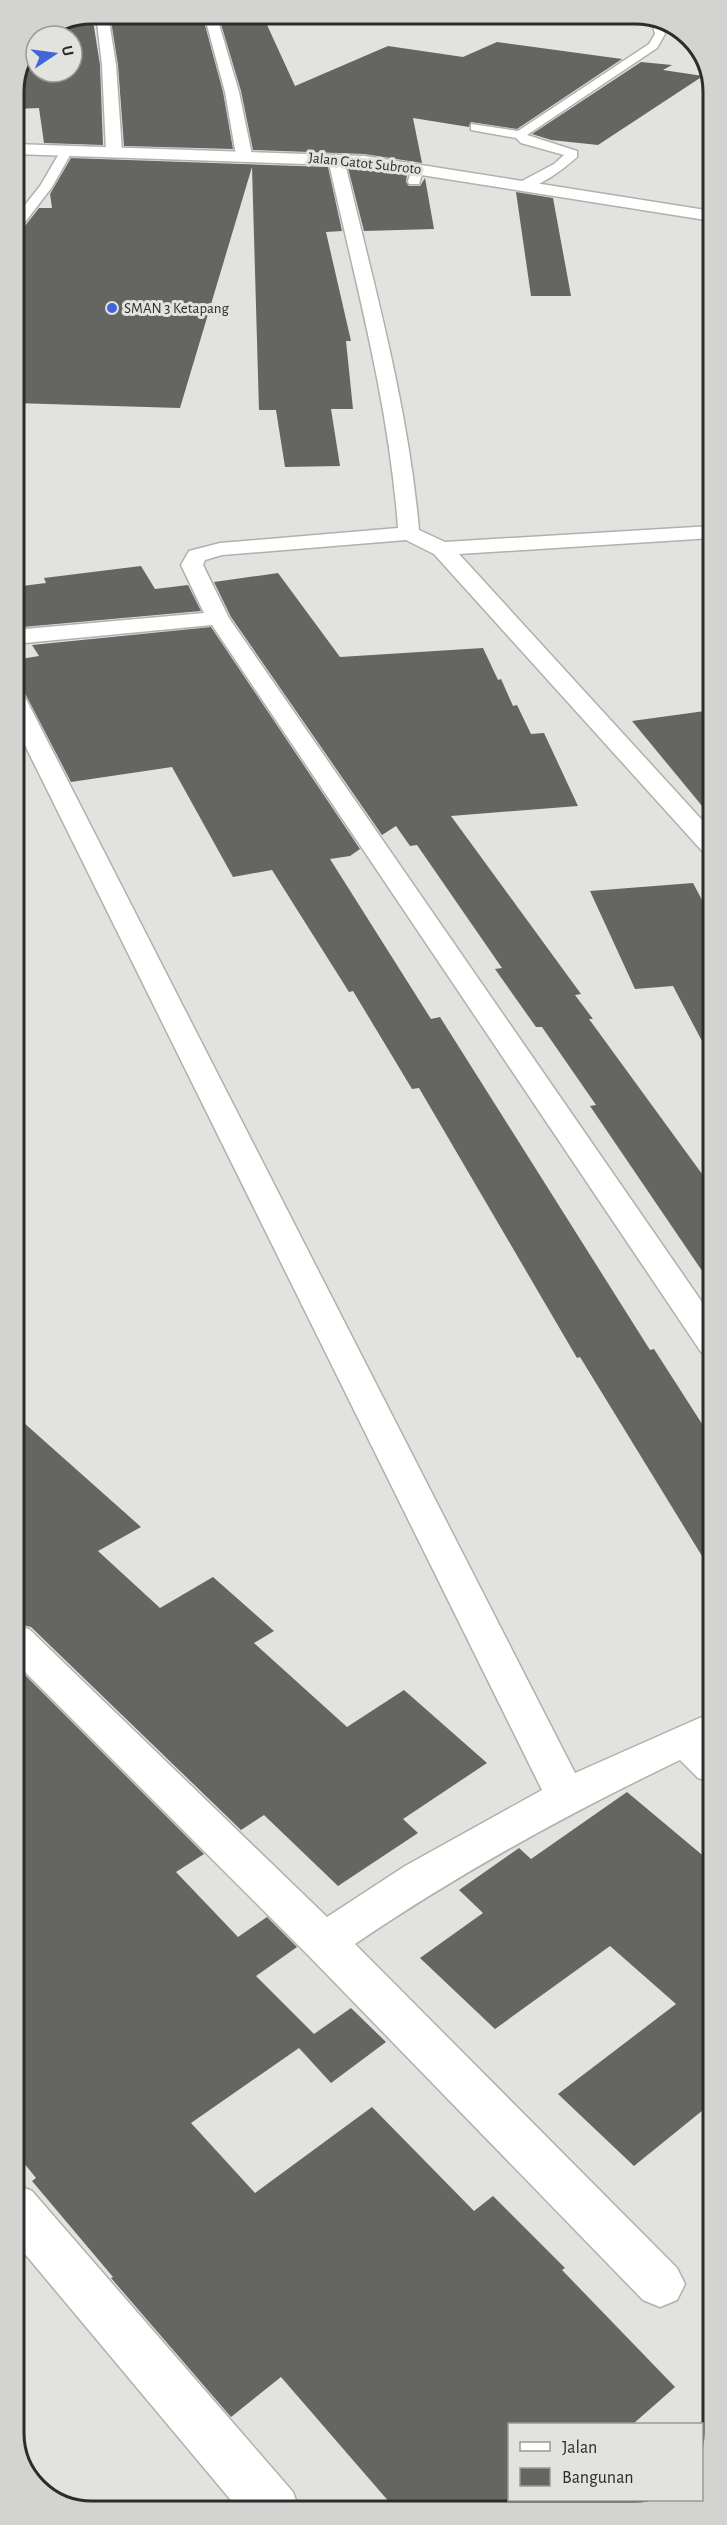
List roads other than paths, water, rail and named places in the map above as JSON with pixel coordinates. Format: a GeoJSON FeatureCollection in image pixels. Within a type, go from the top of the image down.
{"type":"FeatureCollection","features":[{"type":"Feature","properties":{"kind":"street"},"geometry":{"type":"LineString","coordinates":[[103,24],[114,151]]}},
{"type":"Feature","properties":{"kind":"street"},"geometry":{"type":"LineString","coordinates":[[213,24],[232,92],[244,154]]}},
{"type":"Feature","properties":{"kind":"street","name":"Jalan Gatot Subroto"},"geometry":{"type":"LineString","coordinates":[[24,149],[244,154],[336,159],[416,175],[525,185],[703,215]]}},
{"type":"Feature","properties":{"kind":"street"},"geometry":{"type":"LineString","coordinates":[[336,159],[394,414],[404,473],[409,533]]}},
{"type":"Feature","properties":{"kind":"street"},"geometry":{"type":"LineString","coordinates":[[703,836],[442,549],[409,533],[249,546],[206,552],[196,556],[192,565],[218,618],[703,1329]]}},
{"type":"Feature","properties":{"kind":"street"},"geometry":{"type":"LineString","coordinates":[[442,549],[703,533]]}},
{"type":"Feature","properties":{"kind":"street"},"geometry":{"type":"LineString","coordinates":[[24,636],[218,618]]}},
{"type":"Feature","properties":{"kind":"street"},"geometry":{"type":"LineString","coordinates":[[24,719],[566,1796]]}},
{"type":"Feature","properties":{"kind":"street"},"geometry":{"type":"LineString","coordinates":[[24,1648],[324,1942],[660,2284]]}},
{"type":"Feature","properties":{"kind":"street"},"geometry":{"type":"LineString","coordinates":[[324,1942],[420,1878],[566,1796],[703,1744]]}},
{"type":"Feature","properties":{"kind":"street"},"geometry":{"type":"LineString","coordinates":[[24,2217],[266,2501]]}},
{"type":"Feature","properties":{"kind":"lane"},"geometry":{"type":"LineString","coordinates":[[520,135],[653,46],[660,34],[658,28]]}},
{"type":"Feature","properties":{"kind":"lane"},"geometry":{"type":"LineString","coordinates":[[475,128],[520,135],[525,140],[573,154],[558,167],[525,185]]}},
{"type":"Feature","properties":{"kind":"lane"},"geometry":{"type":"LineString","coordinates":[[24,214],[46,187],[67,150]]}},
{"type":"Feature","properties":{"kind":"place","name":"SMAN 3 Ketapang"},"geometry":{"type":"Point","coordinates":[112,308]}}]}
